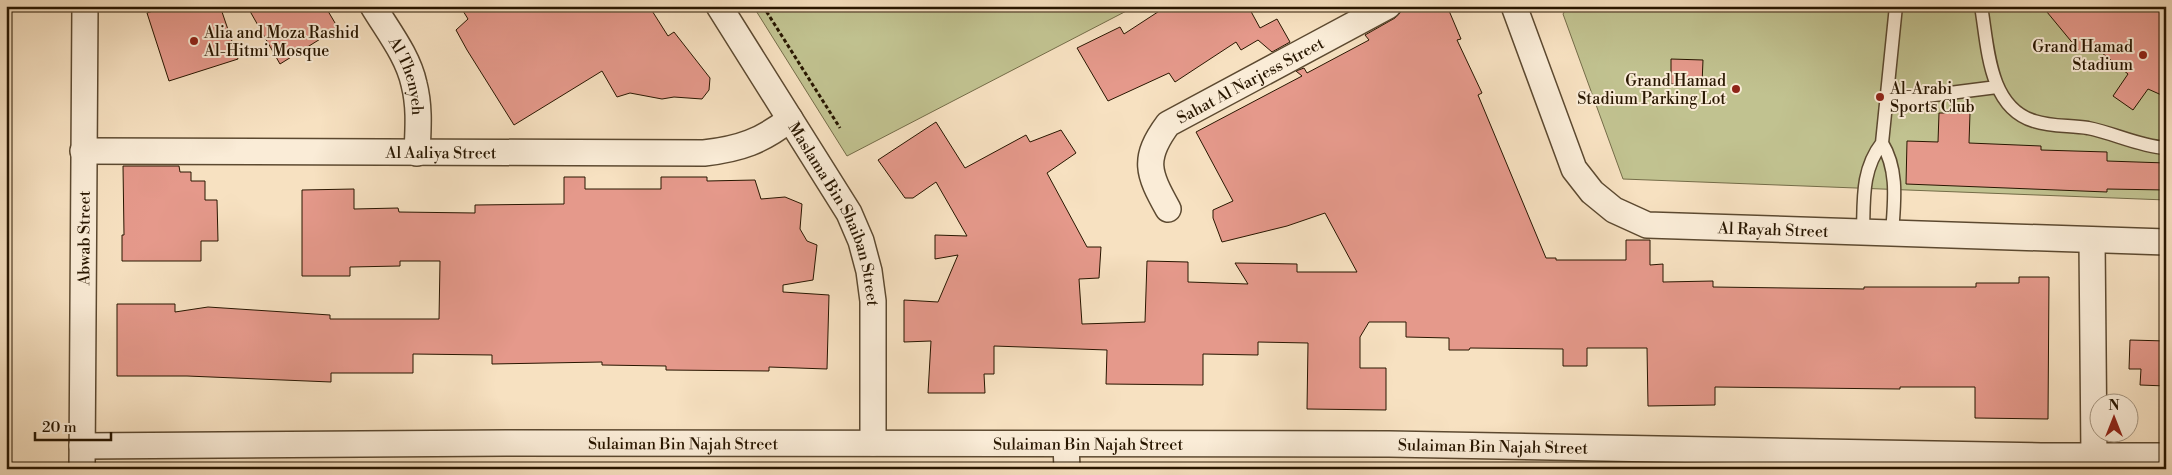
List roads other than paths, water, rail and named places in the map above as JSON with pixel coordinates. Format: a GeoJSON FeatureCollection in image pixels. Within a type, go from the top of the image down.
{"type":"FeatureCollection","features":[{"type":"Feature","properties":{"kind":"street","name":"Abwab Street"},"geometry":{"type":"LineString","coordinates":[[82,457],[85,6]]}},
{"type":"Feature","properties":{"kind":"street","name":"Al Thenyeh"},"geometry":{"type":"LineString","coordinates":[[373,6],[407,62],[414,84],[418,106],[417,153]]}},
{"type":"Feature","properties":{"kind":"street","name":"Maslama Bin Shaiban Street"},"geometry":{"type":"LineString","coordinates":[[719,6],[849,213],[861,241],[869,271],[873,301],[873,443]]}},
{"type":"Feature","properties":{"kind":"street","name":"Sahat Al Narjess Street"},"geometry":{"type":"LineString","coordinates":[[1168,209],[1153,182],[1150,156],[1156,140],[1168,124],[1388,6]]}},
{"type":"Feature","properties":{"kind":"street","name":"Al Rayah Street"},"geometry":{"type":"LineString","coordinates":[[1516,7],[1574,169],[1592,192],[1614,210],[1647,225],[2166,242]]}},
{"type":"Feature","properties":{"kind":"street","name":"Al Aaliya Street"},"geometry":{"type":"LineString","coordinates":[[83,151],[704,153],[728,151],[751,144],[772,133],[790,118]]}},
{"type":"Feature","properties":{"kind":"street"},"geometry":{"type":"LineString","coordinates":[[2092,240],[2094,456]]}},
{"type":"Feature","properties":{"kind":"street","name":"Sulaiman Bin Najah Street"},"geometry":{"type":"LineString","coordinates":[[82,457],[506,443],[1389,444],[2166,456]]}},
{"type":"Feature","properties":{"kind":"street"},"geometry":{"type":"LineString","coordinates":[[1066,444],[1066,469]]}},
{"type":"Feature","properties":{"kind":"lane"},"geometry":{"type":"LineString","coordinates":[[1864,233],[1865,178],[1871,159],[1882,143],[1896,6]]}},
{"type":"Feature","properties":{"kind":"lane"},"geometry":{"type":"LineString","coordinates":[[1981,6],[1997,87],[2005,102],[2018,113],[2033,121],[2049,125],[2100,130],[2143,144],[2166,148]]}},
{"type":"Feature","properties":{"kind":"lane"},"geometry":{"type":"LineString","coordinates":[[1887,101],[1997,87]]}},
{"type":"Feature","properties":{"kind":"lane"},"geometry":{"type":"LineString","coordinates":[[1882,143],[1888,153],[1894,177],[1892,234]]}},
{"type":"Feature","properties":{"kind":"place","name":"Alia and Moza Rashid Al-Hitmi Mosque"},"geometry":{"type":"Point","coordinates":[194,41]}},
{"type":"Feature","properties":{"kind":"place","name":"Grand Hamad Stadium"},"geometry":{"type":"Point","coordinates":[2143,55]}},
{"type":"Feature","properties":{"kind":"place","name":"Grand Hamad Stadium Parking Lot"},"geometry":{"type":"Point","coordinates":[1736,89]}},
{"type":"Feature","properties":{"kind":"place","name":"Al-Arabi Sports Club"},"geometry":{"type":"Point","coordinates":[1880,97]}}]}
